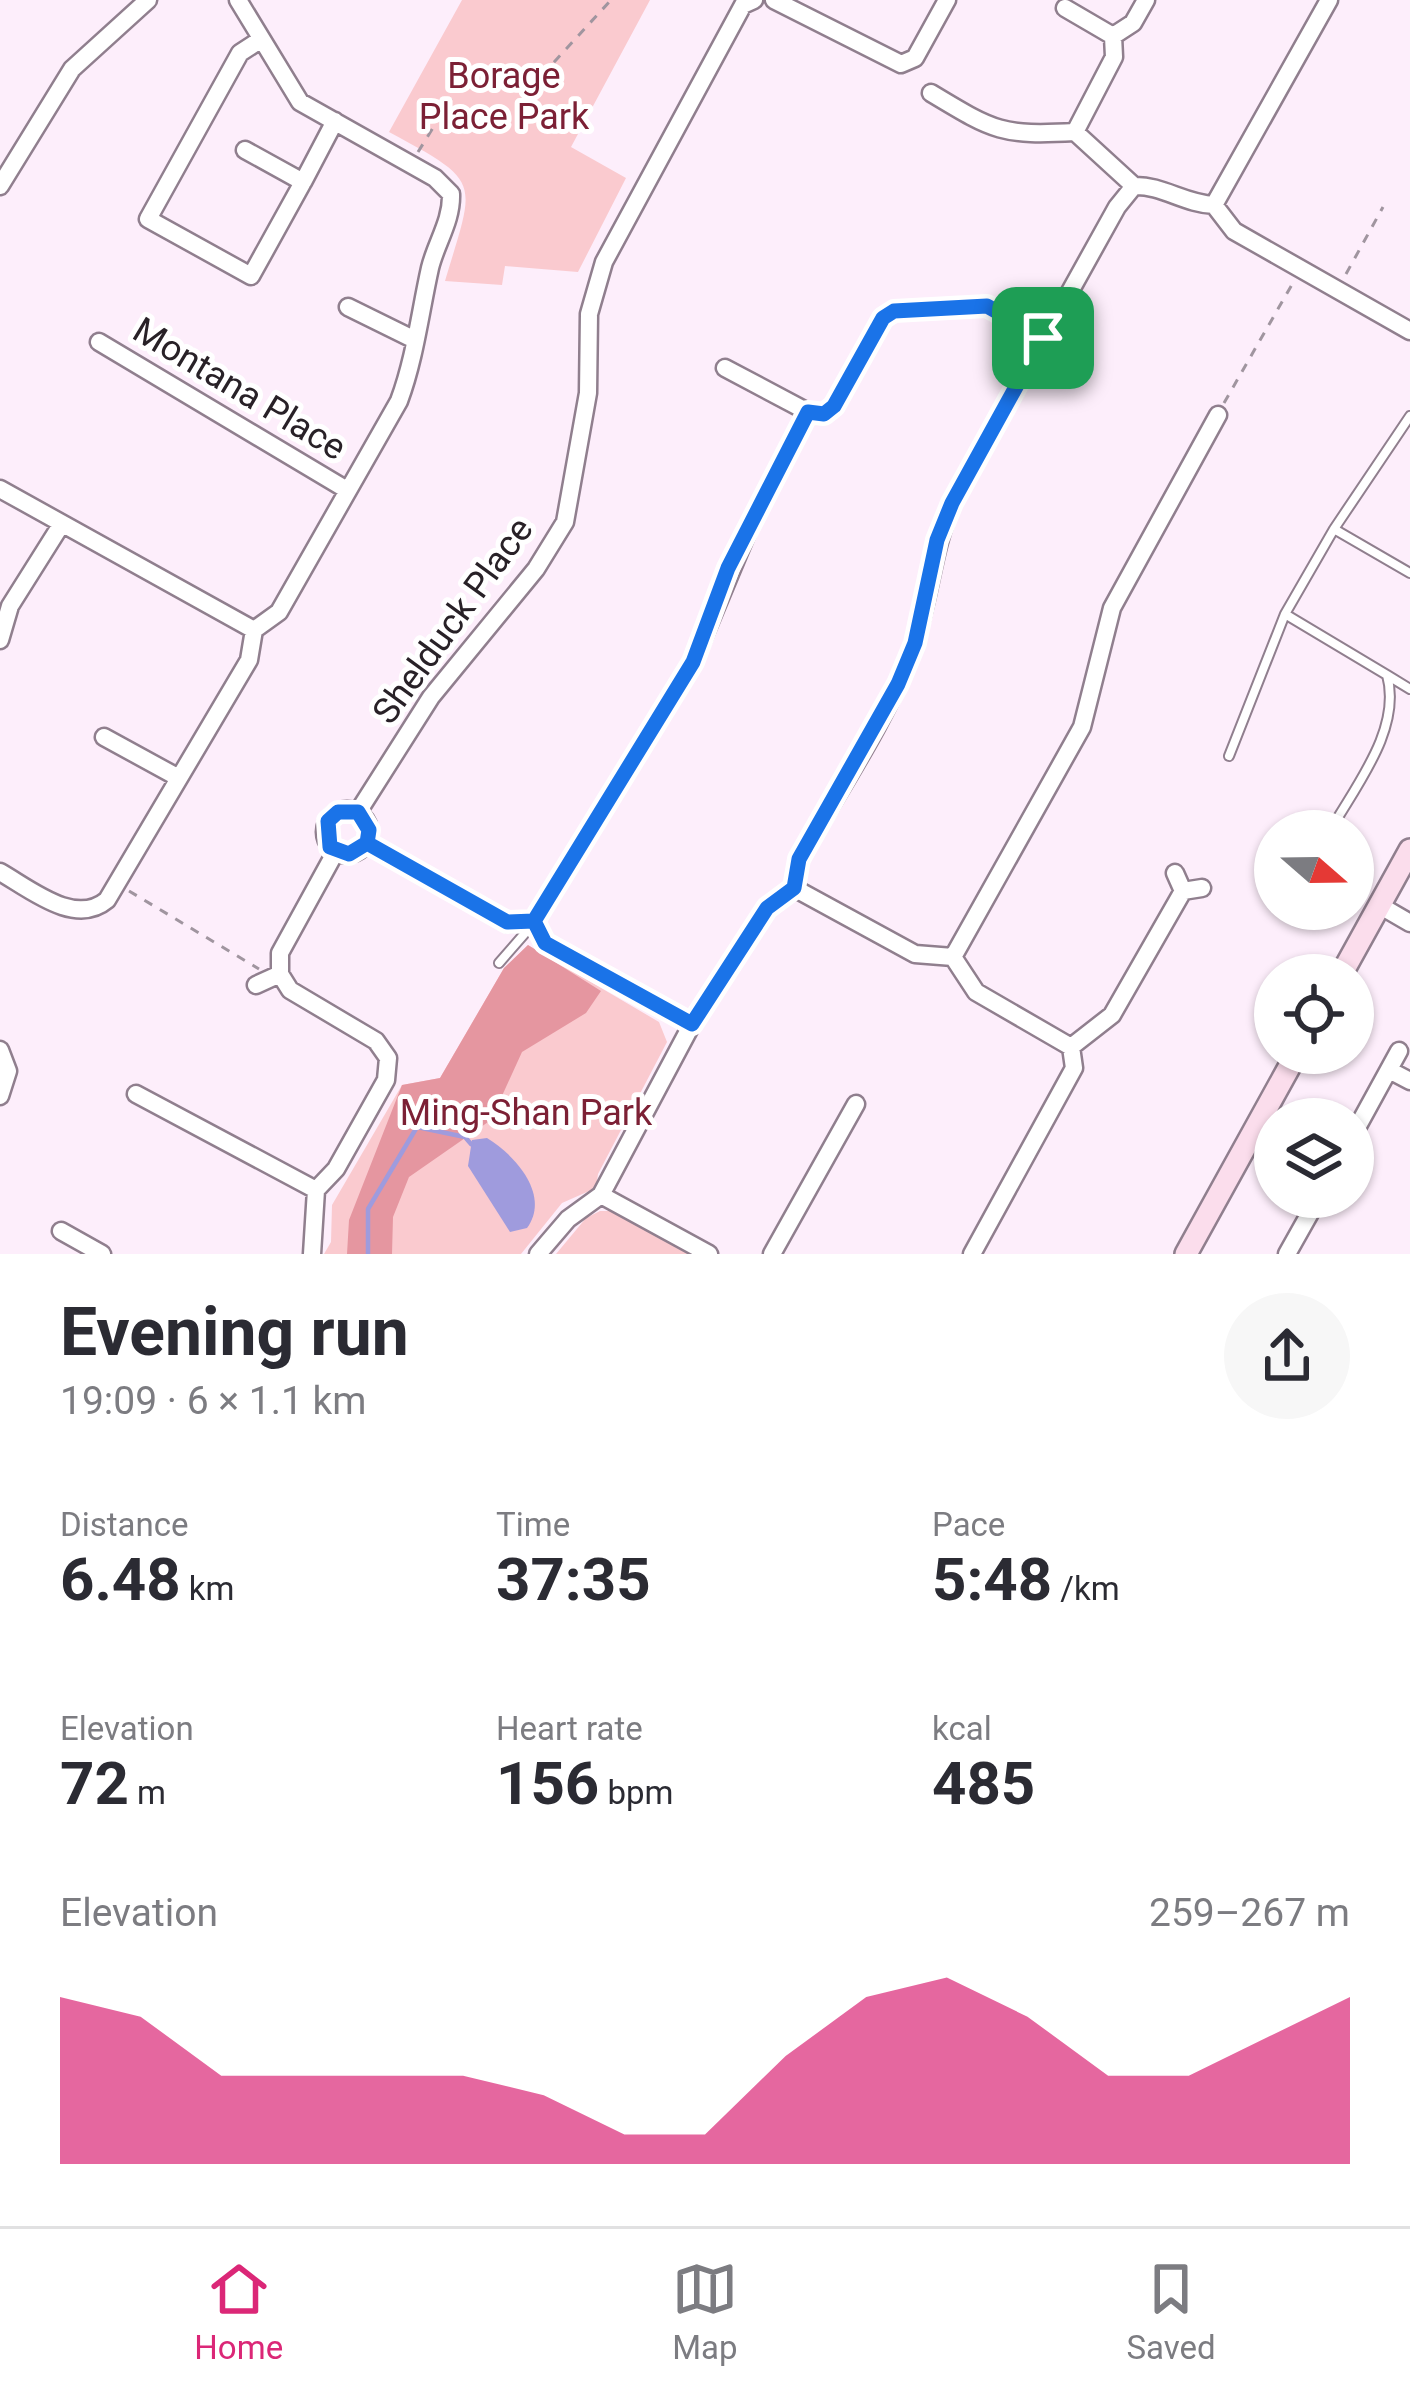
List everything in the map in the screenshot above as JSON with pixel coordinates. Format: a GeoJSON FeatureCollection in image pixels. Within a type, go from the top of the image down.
{"type":"FeatureCollection","features":[{"type":"Feature","properties":{"kind":"street"},"geometry":{"type":"LineString","coordinates":[[0,186],[72,69],[148,0]]}},
{"type":"Feature","properties":{"kind":"street"},"geometry":{"type":"LineString","coordinates":[[0,872],[79,912],[95,910],[117,884],[249,660],[254,631],[279,612],[399,401],[431,265],[451,214],[451,194],[435,178],[290,92],[238,0]]}},
{"type":"Feature","properties":{"kind":"street","name":"Shelduck Place"},"geometry":{"type":"LineString","coordinates":[[358,812],[431,697],[536,569],[565,522],[588,393],[589,314],[604,262],[742,5],[754,0]]}},
{"type":"Feature","properties":{"kind":"street"},"geometry":{"type":"LineString","coordinates":[[774,0],[901,64],[915,58],[947,0]]}},
{"type":"Feature","properties":{"kind":"street"},"geometry":{"type":"LineString","coordinates":[[1113,36],[1133,23],[1146,0]]}},
{"type":"Feature","properties":{"kind":"street"},"geometry":{"type":"LineString","coordinates":[[1214,205],[1329,0]]}},
{"type":"Feature","properties":{"kind":"street"},"geometry":{"type":"LineString","coordinates":[[1065,8],[1113,36]]}},
{"type":"Feature","properties":{"kind":"street"},"geometry":{"type":"LineString","coordinates":[[1075,131],[1114,57],[1113,36]]}},
{"type":"Feature","properties":{"kind":"street"},"geometry":{"type":"LineString","coordinates":[[260,40],[240,53],[148,219],[251,276],[335,122]]}},
{"type":"Feature","properties":{"kind":"street"},"geometry":{"type":"LineString","coordinates":[[932,93],[994,131],[1012,135],[1075,131],[1134,186]]}},
{"type":"Feature","properties":{"kind":"street"},"geometry":{"type":"LineString","coordinates":[[245,150],[302,182]]}},
{"type":"Feature","properties":{"kind":"street"},"geometry":{"type":"LineString","coordinates":[[538,1254],[568,1219],[601,1195],[692,1024],[767,908],[794,888],[799,859],[915,643],[937,540],[952,503],[1117,207],[1134,186],[1148,185],[1182,202],[1214,205],[1234,231],[1410,331]]}},
{"type":"Feature","properties":{"kind":"street"},"geometry":{"type":"LineString","coordinates":[[725,368],[808,412],[824,414],[834,406],[883,318],[894,311],[987,306],[1043,338]]}},
{"type":"Feature","properties":{"kind":"street"},"geometry":{"type":"LineString","coordinates":[[348,307],[415,340]]}},
{"type":"Feature","properties":{"kind":"street","name":"Montana Place"},"geometry":{"type":"LineString","coordinates":[[99,342],[347,490]]}},
{"type":"Feature","properties":{"kind":"street"},"geometry":{"type":"LineString","coordinates":[[953,957],[1082,727],[1112,608],[1218,416]]}},
{"type":"Feature","properties":{"kind":"street"},"geometry":{"type":"LineString","coordinates":[[0,489],[254,631]]}},
{"type":"Feature","properties":{"kind":"street"},"geometry":{"type":"LineString","coordinates":[[0,640],[5,606],[61,525]]}},
{"type":"Feature","properties":{"kind":"street"},"geometry":{"type":"LineString","coordinates":[[534,921],[693,662],[750,526]]}},
{"type":"Feature","properties":{"kind":"street"},"geometry":{"type":"LineString","coordinates":[[104,736],[179,778]]}},
{"type":"Feature","properties":{"kind":"street"},"geometry":{"type":"LineString","coordinates":[[338,812],[358,812],[369,830],[367,843],[356,853],[336,851],[327,841],[328,821],[338,812]]}},
{"type":"Feature","properties":{"kind":"street"},"geometry":{"type":"LineString","coordinates":[[367,843],[507,922],[534,921]]}},
{"type":"Feature","properties":{"kind":"street"},"geometry":{"type":"LineString","coordinates":[[1359,954],[1393,913],[1410,850]]}},
{"type":"Feature","properties":{"kind":"street"},"geometry":{"type":"LineString","coordinates":[[312,1254],[316,1190],[336,1169],[386,1080],[388,1058],[376,1041],[267,980],[336,851]]}},
{"type":"Feature","properties":{"kind":"street"},"geometry":{"type":"LineString","coordinates":[[1071,1047],[1112,1015],[1192,890],[1175,873]]}},
{"type":"Feature","properties":{"kind":"street"},"geometry":{"type":"LineString","coordinates":[[1368,954],[1410,876]]}},
{"type":"Feature","properties":{"kind":"street"},"geometry":{"type":"LineString","coordinates":[[794,888],[915,954],[953,957]]}},
{"type":"Feature","properties":{"kind":"street"},"geometry":{"type":"LineString","coordinates":[[534,921],[545,943],[692,1024]]}},
{"type":"Feature","properties":{"kind":"street"},"geometry":{"type":"LineString","coordinates":[[953,957],[976,992],[1071,1047]]}},
{"type":"Feature","properties":{"kind":"street"},"geometry":{"type":"LineString","coordinates":[[972,1254],[1074,1068],[1071,1047]]}},
{"type":"Feature","properties":{"kind":"street"},"geometry":{"type":"LineString","coordinates":[[0,1050],[8,1071],[0,1096]]}},
{"type":"Feature","properties":{"kind":"street"},"geometry":{"type":"LineString","coordinates":[[1373,1098],[1399,1051]]}},
{"type":"Feature","properties":{"kind":"street"},"geometry":{"type":"LineString","coordinates":[[1389,1070],[1410,1081]]}},
{"type":"Feature","properties":{"kind":"street"},"geometry":{"type":"LineString","coordinates":[[1186,1254],[1286,1074]]}},
{"type":"Feature","properties":{"kind":"street"},"geometry":{"type":"LineString","coordinates":[[136,1094],[316,1190]]}},
{"type":"Feature","properties":{"kind":"street"},"geometry":{"type":"LineString","coordinates":[[772,1254],[856,1104]]}},
{"type":"Feature","properties":{"kind":"street"},"geometry":{"type":"LineString","coordinates":[[1201,1254],[1254,1157]]}},
{"type":"Feature","properties":{"kind":"street"},"geometry":{"type":"LineString","coordinates":[[601,1195],[709,1254]]}},
{"type":"Feature","properties":{"kind":"street"},"geometry":{"type":"LineString","coordinates":[[1287,1254],[1307,1218]]}},
{"type":"Feature","properties":{"kind":"street"},"geometry":{"type":"LineString","coordinates":[[61,1231],[102,1254]]}},
{"type":"Feature","properties":{"kind":"lane"},"geometry":{"type":"LineString","coordinates":[[1229,756],[1285,614],[1334,529],[1410,416]]}},
{"type":"Feature","properties":{"kind":"lane"},"geometry":{"type":"LineString","coordinates":[[1334,529],[1410,573]]}},
{"type":"Feature","properties":{"kind":"lane"},"geometry":{"type":"LineString","coordinates":[[1285,614],[1410,688]]}},
{"type":"Feature","properties":{"kind":"lane"},"geometry":{"type":"LineString","coordinates":[[1342,810],[1384,733],[1394,699],[1387,675]]}},
{"type":"Feature","properties":{"kind":"lane"},"geometry":{"type":"LineString","coordinates":[[499,963],[534,921]]}},
{"type":"Feature","properties":{"kind":"path"},"geometry":{"type":"LineString","coordinates":[[417,153],[458,86],[488,73],[544,73],[611,0]]}},
{"type":"Feature","properties":{"kind":"path"},"geometry":{"type":"LineString","coordinates":[[1334,290],[1383,206]]}},
{"type":"Feature","properties":{"kind":"path"},"geometry":{"type":"LineString","coordinates":[[1218,416],[1301,272]]}},
{"type":"Feature","properties":{"kind":"path"},"geometry":{"type":"LineString","coordinates":[[750,526],[804,430],[808,412]]}},
{"type":"Feature","properties":{"kind":"path"},"geometry":{"type":"LineString","coordinates":[[117,884],[254,962],[267,980]]}},
{"type":"Feature","properties":{"kind":"green space","name":"Borage Place Park"},"geometry":{"type":"Polygon","coordinates":[[[462,0],[650,0],[571,147],[626,178],[578,272],[505,266],[502,285],[445,281],[466,203],[464,188],[442,163],[389,132],[462,0]]]}},
{"type":"Feature","properties":{"kind":"green space","name":"Ming-Shan Park"},"geometry":{"type":"Polygon","coordinates":[[[528,945],[659,1022],[667,1042],[598,1174],[596,1188],[562,1203],[521,1254],[324,1254],[331,1242],[332,1205],[402,1085],[440,1078],[504,968],[528,945]]]}},
{"type":"Feature","properties":{"kind":"green space"},"geometry":{"type":"Polygon","coordinates":[[[612,1211],[689,1254],[556,1254],[586,1218],[612,1211]]]}},
{"type":"Feature","properties":{"kind":"shaded area"},"geometry":{"type":"Polygon","coordinates":[[[528,945],[601,991],[586,1013],[522,1052],[491,1120],[409,1177],[393,1217],[392,1254],[347,1254],[349,1220],[402,1085],[440,1078],[504,968],[528,945]]]}},
{"type":"Feature","properties":{"kind":"shaded area"},"geometry":{"type":"Polygon","coordinates":[[[487,1138],[527,1177],[535,1202],[527,1228],[510,1232],[468,1166],[472,1140],[487,1138]]]}},
{"type":"Feature","properties":{"kind":"waterway"},"geometry":{"type":"LineString","coordinates":[[368,1254],[368,1209],[417,1127],[465,1137],[471,1144]]}},
{"type":"Feature","properties":{"kind":"route"},"geometry":{"type":"LineString","coordinates":[[1043,338],[952,503],[937,540],[915,643],[898,684],[799,859],[794,888],[767,908],[692,1024],[545,943],[534,921],[507,922],[367,843],[368,823],[358,812],[332,815],[325,834],[330,847],[349,854],[367,843],[507,922],[534,921],[594,816],[640,752],[693,662],[728,568],[804,430],[808,412],[824,414],[834,406],[883,318],[894,311],[974,304],[987,306],[1043,338]]}}]}
